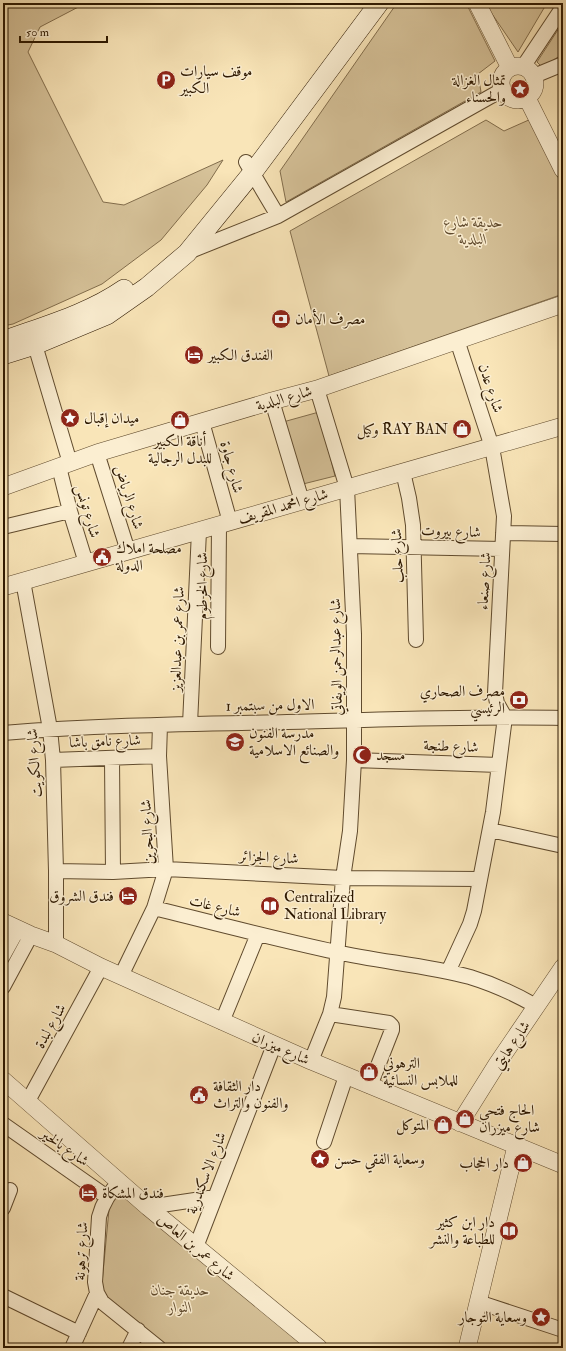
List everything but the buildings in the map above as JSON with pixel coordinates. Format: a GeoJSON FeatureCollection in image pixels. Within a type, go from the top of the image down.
{"type":"FeatureCollection","features":[{"type":"Feature","properties":{"kind":"main road"},"geometry":{"type":"LineString","coordinates":[[3,355],[35,345],[107,315],[147,287],[187,253],[365,3]]}},
{"type":"Feature","properties":{"kind":"main road"},"geometry":{"type":"LineString","coordinates":[[3,340],[86,310],[103,302],[140,277],[178,244],[249,167],[379,3]]}},
{"type":"Feature","properties":{"kind":"street"},"geometry":{"type":"LineString","coordinates":[[476,3],[522,70],[535,82],[532,94],[523,100],[514,100],[506,96],[500,85],[503,75],[522,70],[561,66]]}},
{"type":"Feature","properties":{"kind":"street"},"geometry":{"type":"LineString","coordinates":[[522,70],[563,7]]}},
{"type":"Feature","properties":{"kind":"street"},"geometry":{"type":"LineString","coordinates":[[187,253],[278,216],[502,90]]}},
{"type":"Feature","properties":{"kind":"street"},"geometry":{"type":"LineString","coordinates":[[527,98],[563,170]]}},
{"type":"Feature","properties":{"kind":"street"},"geometry":{"type":"LineString","coordinates":[[249,167],[278,216]]}},
{"type":"Feature","properties":{"kind":"street","name":"شارع البلدية"},"geometry":{"type":"LineString","coordinates":[[3,487],[97,453],[317,389],[563,304]]}},
{"type":"Feature","properties":{"kind":"street","name":"شارع عدن"},"geometry":{"type":"LineString","coordinates":[[457,340],[492,446]]}},
{"type":"Feature","properties":{"kind":"street","name":"شارع تونس"},"geometry":{"type":"LineString","coordinates":[[35,345],[64,465],[70,511],[86,563]]}},
{"type":"Feature","properties":{"kind":"street","name":"شارع عبدالرحمن الويفاتي"},"geometry":{"type":"LineString","coordinates":[[311,1061],[330,1014],[334,997],[343,878],[350,830],[354,760],[354,634],[347,488],[317,389]]}},
{"type":"Feature","properties":{"kind":"street"},"geometry":{"type":"LineString","coordinates":[[272,401],[302,501]]}},
{"type":"Feature","properties":{"kind":"street","name":"شارع جاوة"},"geometry":{"type":"LineString","coordinates":[[202,422],[224,523]]}},
{"type":"Feature","properties":{"kind":"street","name":"شارع امحمد المقريف"},"geometry":{"type":"LineString","coordinates":[[3,587],[563,426]]}},
{"type":"Feature","properties":{"kind":"street","name":"شارع صنعاء"},"geometry":{"type":"LineString","coordinates":[[492,446],[504,516],[495,693],[497,703],[505,717]]}},
{"type":"Feature","properties":{"kind":"street","name":"شارع الرياض"},"geometry":{"type":"LineString","coordinates":[[97,453],[128,551]]}},
{"type":"Feature","properties":{"kind":"street","name":"شارع حلب"},"geometry":{"type":"LineString","coordinates":[[403,472],[413,525],[416,640]]}},
{"type":"Feature","properties":{"kind":"street"},"geometry":{"type":"LineString","coordinates":[[3,527],[70,511]]}},
{"type":"Feature","properties":{"kind":"street","name":"شارع الخرطوم"},"geometry":{"type":"LineString","coordinates":[[218,647],[224,523]]}},
{"type":"Feature","properties":{"kind":"street","name":"شارع عمر بن عبدالعزيز"},"geometry":{"type":"LineString","coordinates":[[190,724],[199,531]]}},
{"type":"Feature","properties":{"kind":"street","name":"شارع بيروت"},"geometry":{"type":"LineString","coordinates":[[503,533],[563,534]]}},
{"type":"Feature","properties":{"kind":"street","name":"شارع بيروت"},"geometry":{"type":"LineString","coordinates":[[350,546],[502,549]]}},
{"type":"Feature","properties":{"kind":"street","name":"شارع الكويت"},"geometry":{"type":"LineString","coordinates":[[23,581],[50,729],[56,871],[56,944]]}},
{"type":"Feature","properties":{"kind":"street"},"geometry":{"type":"LineString","coordinates":[[448,972],[470,924],[490,830],[505,717]]}},
{"type":"Feature","properties":{"kind":"street","name":"الاول من سبتمبر 1"},"geometry":{"type":"LineString","coordinates":[[3,733],[50,729],[190,724],[505,717],[563,718]]}},
{"type":"Feature","properties":{"kind":"street","name":"شارع البحرين"},"geometry":{"type":"LineString","coordinates":[[121,976],[154,908],[166,869],[159,756],[160,725]]}},
{"type":"Feature","properties":{"kind":"street","name":"شارع نامق باشا"},"geometry":{"type":"LineString","coordinates":[[52,760],[159,756]]}},
{"type":"Feature","properties":{"kind":"street"},"geometry":{"type":"LineString","coordinates":[[112,758],[113,872]]}},
{"type":"Feature","properties":{"kind":"street","name":"شارع طنجة"},"geometry":{"type":"LineString","coordinates":[[354,760],[499,765]]}},
{"type":"Feature","properties":{"kind":"street"},"geometry":{"type":"LineString","coordinates":[[490,830],[563,846]]}},
{"type":"Feature","properties":{"kind":"street","name":"شارع الجزائر"},"geometry":{"type":"LineString","coordinates":[[56,871],[113,872],[166,869],[343,878],[479,879]]}},
{"type":"Feature","properties":{"kind":"street","name":"شارع غات"},"geometry":{"type":"LineString","coordinates":[[154,908],[337,952],[469,977],[498,987],[536,1006]]}},
{"type":"Feature","properties":{"kind":"street"},"geometry":{"type":"LineString","coordinates":[[3,956],[18,929]]}},
{"type":"Feature","properties":{"kind":"street"},"geometry":{"type":"LineString","coordinates":[[3,987],[18,929]]}},
{"type":"Feature","properties":{"kind":"street","name":"شارع ميزران"},"geometry":{"type":"LineString","coordinates":[[18,929],[56,944],[101,967],[274,1045],[563,1165]]}},
{"type":"Feature","properties":{"kind":"street"},"geometry":{"type":"LineString","coordinates":[[222,1022],[258,934]]}},
{"type":"Feature","properties":{"kind":"street","name":"شارع لبدة"},"geometry":{"type":"LineString","coordinates":[[28,1101],[101,967]]}},
{"type":"Feature","properties":{"kind":"street","name":"شارع هايتي"},"geometry":{"type":"LineString","coordinates":[[460,1123],[563,967]]}},
{"type":"Feature","properties":{"kind":"street"},"geometry":{"type":"LineString","coordinates":[[330,1014],[388,1023],[392,1026],[392,1030],[370,1086]]}},
{"type":"Feature","properties":{"kind":"street","name":"شارع الاسكندرية"},"geometry":{"type":"LineString","coordinates":[[196,1247],[274,1045]]}},
{"type":"Feature","properties":{"kind":"street"},"geometry":{"type":"LineString","coordinates":[[324,1142],[346,1076]]}},
{"type":"Feature","properties":{"kind":"street","name":"شارع عمر بن العاص"},"geometry":{"type":"LineString","coordinates":[[3,1080],[148,1207],[319,1348]]}},
{"type":"Feature","properties":{"kind":"street","name":"شارع بالخير"},"geometry":{"type":"LineString","coordinates":[[3,1124],[107,1197]]}},
{"type":"Feature","properties":{"kind":"street"},"geometry":{"type":"LineString","coordinates":[[467,1348],[516,1146]]}},
{"type":"Feature","properties":{"kind":"street","name":"شارع ترهونة"},"geometry":{"type":"LineString","coordinates":[[120,1182],[107,1197],[102,1206],[99,1217],[95,1282],[97,1293],[102,1302],[159,1348]]}},
{"type":"Feature","properties":{"kind":"street"},"geometry":{"type":"LineString","coordinates":[[3,1208],[10,1190]]}},
{"type":"Feature","properties":{"kind":"street"},"geometry":{"type":"LineString","coordinates":[[148,1207],[215,1197]]}},
{"type":"Feature","properties":{"kind":"street"},"geometry":{"type":"LineString","coordinates":[[72,1348],[97,1293]]}},
{"type":"Feature","properties":{"kind":"street"},"geometry":{"type":"LineString","coordinates":[[3,1296],[79,1333]]}},
{"type":"Feature","properties":{"kind":"street"},"geometry":{"type":"LineString","coordinates":[[478,1302],[563,1330]]}},
{"type":"Feature","properties":{"kind":"street"},"geometry":{"type":"LineString","coordinates":[[129,1348],[138,1330]]}},
{"type":"Feature","properties":{"kind":"green space"},"geometry":{"type":"Polygon","coordinates":[[[3,3],[86,3],[40,27],[28,52],[103,202],[124,205],[223,160],[207,185],[161,240],[102,284],[13,324],[3,326],[3,3]]]}},
{"type":"Feature","properties":{"kind":"green space"},"geometry":{"type":"Polygon","coordinates":[[[397,3],[466,3],[495,61],[478,74],[481,92],[286,202],[280,171],[397,3]]]}},
{"type":"Feature","properties":{"kind":"green space"},"geometry":{"type":"Polygon","coordinates":[[[488,3],[547,3],[518,52],[490,11],[488,3]]]}},
{"type":"Feature","properties":{"kind":"green space"},"geometry":{"type":"Polygon","coordinates":[[[563,22],[563,54],[542,67],[537,62],[563,22]]]}},
{"type":"Feature","properties":{"kind":"green space","name":"حديقة شارع البلدية"},"geometry":{"type":"Polygon","coordinates":[[[531,119],[563,181],[563,294],[329,376],[290,231],[486,120],[504,131],[531,119]]]}},
{"type":"Feature","properties":{"kind":"green space"},"geometry":{"type":"Polygon","coordinates":[[[319,412],[335,476],[299,485],[283,422],[319,412]]]}},
{"type":"Feature","properties":{"kind":"green space","name":"حديقة جنان النوار"},"geometry":{"type":"Polygon","coordinates":[[[122,1191],[306,1343],[301,1348],[163,1348],[101,1294],[110,1199],[122,1191]]]}},
{"type":"Feature","properties":{"kind":"place","name":"موقف سيارات الكبير"},"geometry":{"type":"Point","coordinates":[166,80]}},
{"type":"Feature","properties":{"kind":"place","name":"تمثال الغزالة والحسناء"},"geometry":{"type":"Point","coordinates":[520,89]}},
{"type":"Feature","properties":{"kind":"place","name":"مصرف الأمان"},"geometry":{"type":"Point","coordinates":[281,319]}},
{"type":"Feature","properties":{"kind":"place","name":"الفندق الكبير"},"geometry":{"type":"Point","coordinates":[194,355]}},
{"type":"Feature","properties":{"kind":"place","name":"ميدان إقبال"},"geometry":{"type":"Point","coordinates":[70,418]}},
{"type":"Feature","properties":{"kind":"place","name":"أناقة الكبير للبدل الرجالية"},"geometry":{"type":"Point","coordinates":[180,420]}},
{"type":"Feature","properties":{"kind":"place","name":"وكيل RAY BAN"},"geometry":{"type":"Point","coordinates":[462,429]}},
{"type":"Feature","properties":{"kind":"place","name":"مصلحة املاك الدولة"},"geometry":{"type":"Point","coordinates":[102,557]}},
{"type":"Feature","properties":{"kind":"place","name":"مصرف الصحاري الرئيسي"},"geometry":{"type":"Point","coordinates":[519,700]}},
{"type":"Feature","properties":{"kind":"place","name":"مدرسة الفنون والصنائع الاسلامية"},"geometry":{"type":"Point","coordinates":[235,742]}},
{"type":"Feature","properties":{"kind":"place","name":"مسجد"},"geometry":{"type":"Point","coordinates":[362,755]}},
{"type":"Feature","properties":{"kind":"place","name":"فندق الشروق"},"geometry":{"type":"Point","coordinates":[128,896]}},
{"type":"Feature","properties":{"kind":"place","name":"Centralized National Library"},"geometry":{"type":"Point","coordinates":[270,906]}},
{"type":"Feature","properties":{"kind":"place","name":"الترهوني للملابس النسائية"},"geometry":{"type":"Point","coordinates":[369,1072]}},
{"type":"Feature","properties":{"kind":"place","name":"دار الثقافة والفنون والتراث"},"geometry":{"type":"Point","coordinates":[199,1095]}},
{"type":"Feature","properties":{"kind":"place","name":"الحاج فتحي شارع ميزران"},"geometry":{"type":"Point","coordinates":[465,1119]}},
{"type":"Feature","properties":{"kind":"place","name":"المتوكل"},"geometry":{"type":"Point","coordinates":[443,1125]}},
{"type":"Feature","properties":{"kind":"place","name":"وسعاية الفقي حسن"},"geometry":{"type":"Point","coordinates":[320,1159]}},
{"type":"Feature","properties":{"kind":"place","name":"دار الحجاب"},"geometry":{"type":"Point","coordinates":[523,1163]}},
{"type":"Feature","properties":{"kind":"place","name":"فندق المشكاة"},"geometry":{"type":"Point","coordinates":[88,1193]}},
{"type":"Feature","properties":{"kind":"place","name":"دار ابن كثير للطباعة والنشر"},"geometry":{"type":"Point","coordinates":[509,1231]}},
{"type":"Feature","properties":{"kind":"place","name":"وسعاية التوجار"},"geometry":{"type":"Point","coordinates":[541,1317]}}]}
